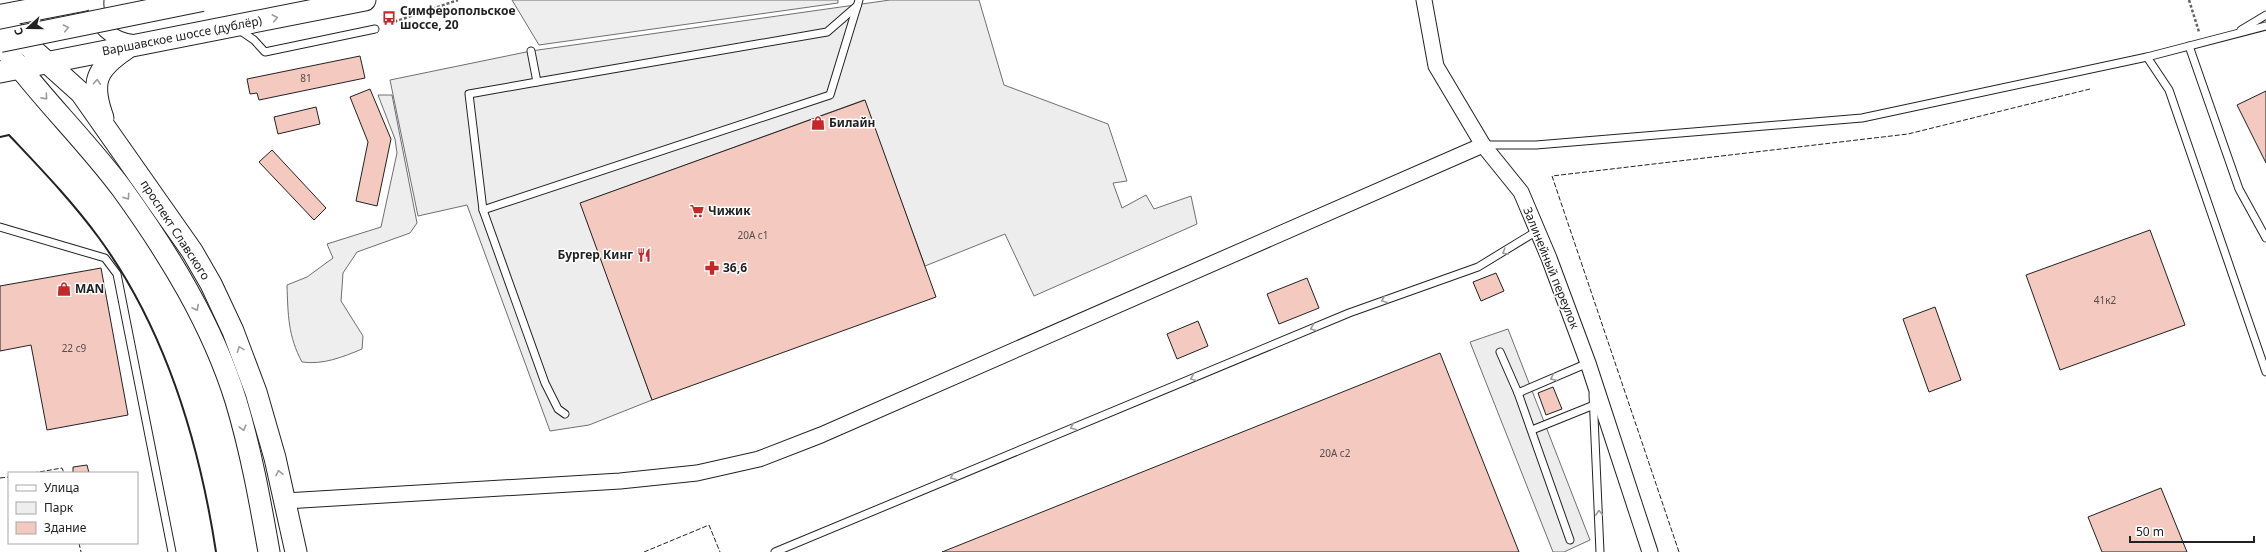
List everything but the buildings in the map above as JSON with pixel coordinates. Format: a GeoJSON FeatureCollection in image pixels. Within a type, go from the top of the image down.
{"type":"FeatureCollection","features":[{"type":"Feature","properties":{"kind":"main road"},"geometry":{"type":"LineString","coordinates":[[0,16],[83,0]]}},
{"type":"Feature","properties":{"kind":"main road"},"geometry":{"type":"LineString","coordinates":[[0,42],[202,0]]}},
{"type":"Feature","properties":{"kind":"main road","name":"Варшавское шоссе (дублёр)"},"geometry":{"type":"LineString","coordinates":[[9,70],[365,0]]}},
{"type":"Feature","properties":{"kind":"main road","name":"проспект Славского"},"geometry":{"type":"LineString","coordinates":[[0,20],[49,62],[81,93],[192,251],[217,297],[233,331],[256,392],[275,458],[296,552]]}},
{"type":"Feature","properties":{"kind":"main road","name":"проспект Славского"},"geometry":{"type":"LineString","coordinates":[[0,42],[9,70],[47,98],[121,188],[173,263],[214,344],[236,401],[257,484],[269,552]]}},
{"type":"Feature","properties":{"kind":"main road"},"geometry":{"type":"LineString","coordinates":[[108,133],[97,102],[97,77],[108,61],[137,46]]}},
{"type":"Feature","properties":{"kind":"street"},"geometry":{"type":"LineString","coordinates":[[96,0],[98,19],[106,32],[124,42],[137,46]]}},
{"type":"Feature","properties":{"kind":"street","name":"Залинейный переулок"},"geometry":{"type":"LineString","coordinates":[[1424,0],[1436,66],[1483,144],[1520,192],[1538,231],[1588,363],[1650,552]]}},
{"type":"Feature","properties":{"kind":"street"},"geometry":{"type":"LineString","coordinates":[[285,502],[620,481],[697,473],[759,459],[821,435],[1483,144]]}},
{"type":"Feature","properties":{"kind":"lane"},"geometry":{"type":"LineString","coordinates":[[565,414],[558,409],[545,383],[483,210],[469,94],[827,32],[858,3]]}},
{"type":"Feature","properties":{"kind":"lane"},"geometry":{"type":"LineString","coordinates":[[483,210],[830,95],[858,3]]}},
{"type":"Feature","properties":{"kind":"lane"},"geometry":{"type":"LineString","coordinates":[[2234,34],[2266,15]]}},
{"type":"Feature","properties":{"kind":"lane"},"geometry":{"type":"LineString","coordinates":[[233,26],[254,40],[265,52],[375,29]]}},
{"type":"Feature","properties":{"kind":"lane"},"geometry":{"type":"LineString","coordinates":[[1483,144],[1536,145],[1862,118],[2147,57],[2266,26]]}},
{"type":"Feature","properties":{"kind":"lane"},"geometry":{"type":"LineString","coordinates":[[2189,46],[2240,189],[2266,238]]}},
{"type":"Feature","properties":{"kind":"lane"},"geometry":{"type":"LineString","coordinates":[[531,51],[537,82]]}},
{"type":"Feature","properties":{"kind":"lane"},"geometry":{"type":"LineString","coordinates":[[2147,57],[2169,90],[2266,372]]}},
{"type":"Feature","properties":{"kind":"lane"},"geometry":{"type":"LineString","coordinates":[[0,227],[105,258],[117,274],[172,552]]}},
{"type":"Feature","properties":{"kind":"lane"},"geometry":{"type":"LineString","coordinates":[[775,552],[1342,316],[1478,267],[1538,231]]}},
{"type":"Feature","properties":{"kind":"lane"},"geometry":{"type":"LineString","coordinates":[[1500,352],[1532,430],[1570,540]]}},
{"type":"Feature","properties":{"kind":"lane"},"geometry":{"type":"LineString","coordinates":[[1518,393],[1588,363]]}},
{"type":"Feature","properties":{"kind":"lane"},"geometry":{"type":"LineString","coordinates":[[1593,378],[1600,552]]}},
{"type":"Feature","properties":{"kind":"lane"},"geometry":{"type":"LineString","coordinates":[[1532,430],[1594,405]]}},
{"type":"Feature","properties":{"kind":"path"},"geometry":{"type":"LineString","coordinates":[[375,29],[458,0]]}},
{"type":"Feature","properties":{"kind":"path"},"geometry":{"type":"LineString","coordinates":[[2189,0],[2203,43]]}},
{"type":"Feature","properties":{"kind":"green space"},"geometry":{"type":"Polygon","coordinates":[[[512,0],[838,0],[838,3],[539,45],[512,0]]]}},
{"type":"Feature","properties":{"kind":"green space"},"geometry":{"type":"Polygon","coordinates":[[[378,95],[392,95],[417,223],[410,233],[357,252],[343,273],[341,301],[363,336],[362,349],[325,361],[310,363],[302,362],[291,334],[288,316],[287,285],[307,277],[333,258],[327,244],[381,227],[397,153],[395,139],[378,95]]]}},
{"type":"Feature","properties":{"kind":"shaded area"},"geometry":{"type":"Polygon","coordinates":[[[890,0],[979,0],[1004,85],[1108,124],[1127,181],[1113,183],[1122,208],[1146,195],[1154,209],[1191,196],[1197,224],[1034,296],[1005,234],[925,266],[864,100],[581,203],[652,400],[589,425],[550,431],[467,205],[418,216],[390,80],[531,51],[890,0]]]}},
{"type":"Feature","properties":{"kind":"shaded area"},"geometry":{"type":"Polygon","coordinates":[[[1508,329],[1590,540],[1564,552],[1553,552],[1470,342],[1508,329]]]}},
{"type":"Feature","properties":{"kind":"fence"},"geometry":{"type":"LineString","coordinates":[[1679,552],[1552,176],[1908,134],[2090,89]]}},
{"type":"Feature","properties":{"kind":"fence"},"geometry":{"type":"LineString","coordinates":[[39,472],[62,468],[64,472]]}},
{"type":"Feature","properties":{"kind":"fence"},"geometry":{"type":"LineString","coordinates":[[0,478],[8,477]]}},
{"type":"Feature","properties":{"kind":"fence"},"geometry":{"type":"LineString","coordinates":[[644,552],[709,525],[720,552]]}},
{"type":"Feature","properties":{"kind":"fence"},"geometry":{"type":"LineString","coordinates":[[79,544],[81,552]]}},
{"type":"Feature","properties":{"kind":"wall"},"geometry":{"type":"LineString","coordinates":[[0,137],[9,135],[78,211],[123,273],[143,310],[161,349],[189,428],[209,510],[216,552]]}},
{"type":"Feature","properties":{"kind":"place","name":"Симферопольское шоссе, 20"},"geometry":{"type":"Point","coordinates":[389,18]}},
{"type":"Feature","properties":{"kind":"place","name":"Билайн"},"geometry":{"type":"Point","coordinates":[818,123]}},
{"type":"Feature","properties":{"kind":"place","name":"Чижик"},"geometry":{"type":"Point","coordinates":[697,211]}},
{"type":"Feature","properties":{"kind":"place","name":"Бургер Кинг"},"geometry":{"type":"Point","coordinates":[644,255]}},
{"type":"Feature","properties":{"kind":"place","name":"36,6"},"geometry":{"type":"Point","coordinates":[712,268]}},
{"type":"Feature","properties":{"kind":"place","name":"MAN"},"geometry":{"type":"Point","coordinates":[64,289]}}]}
